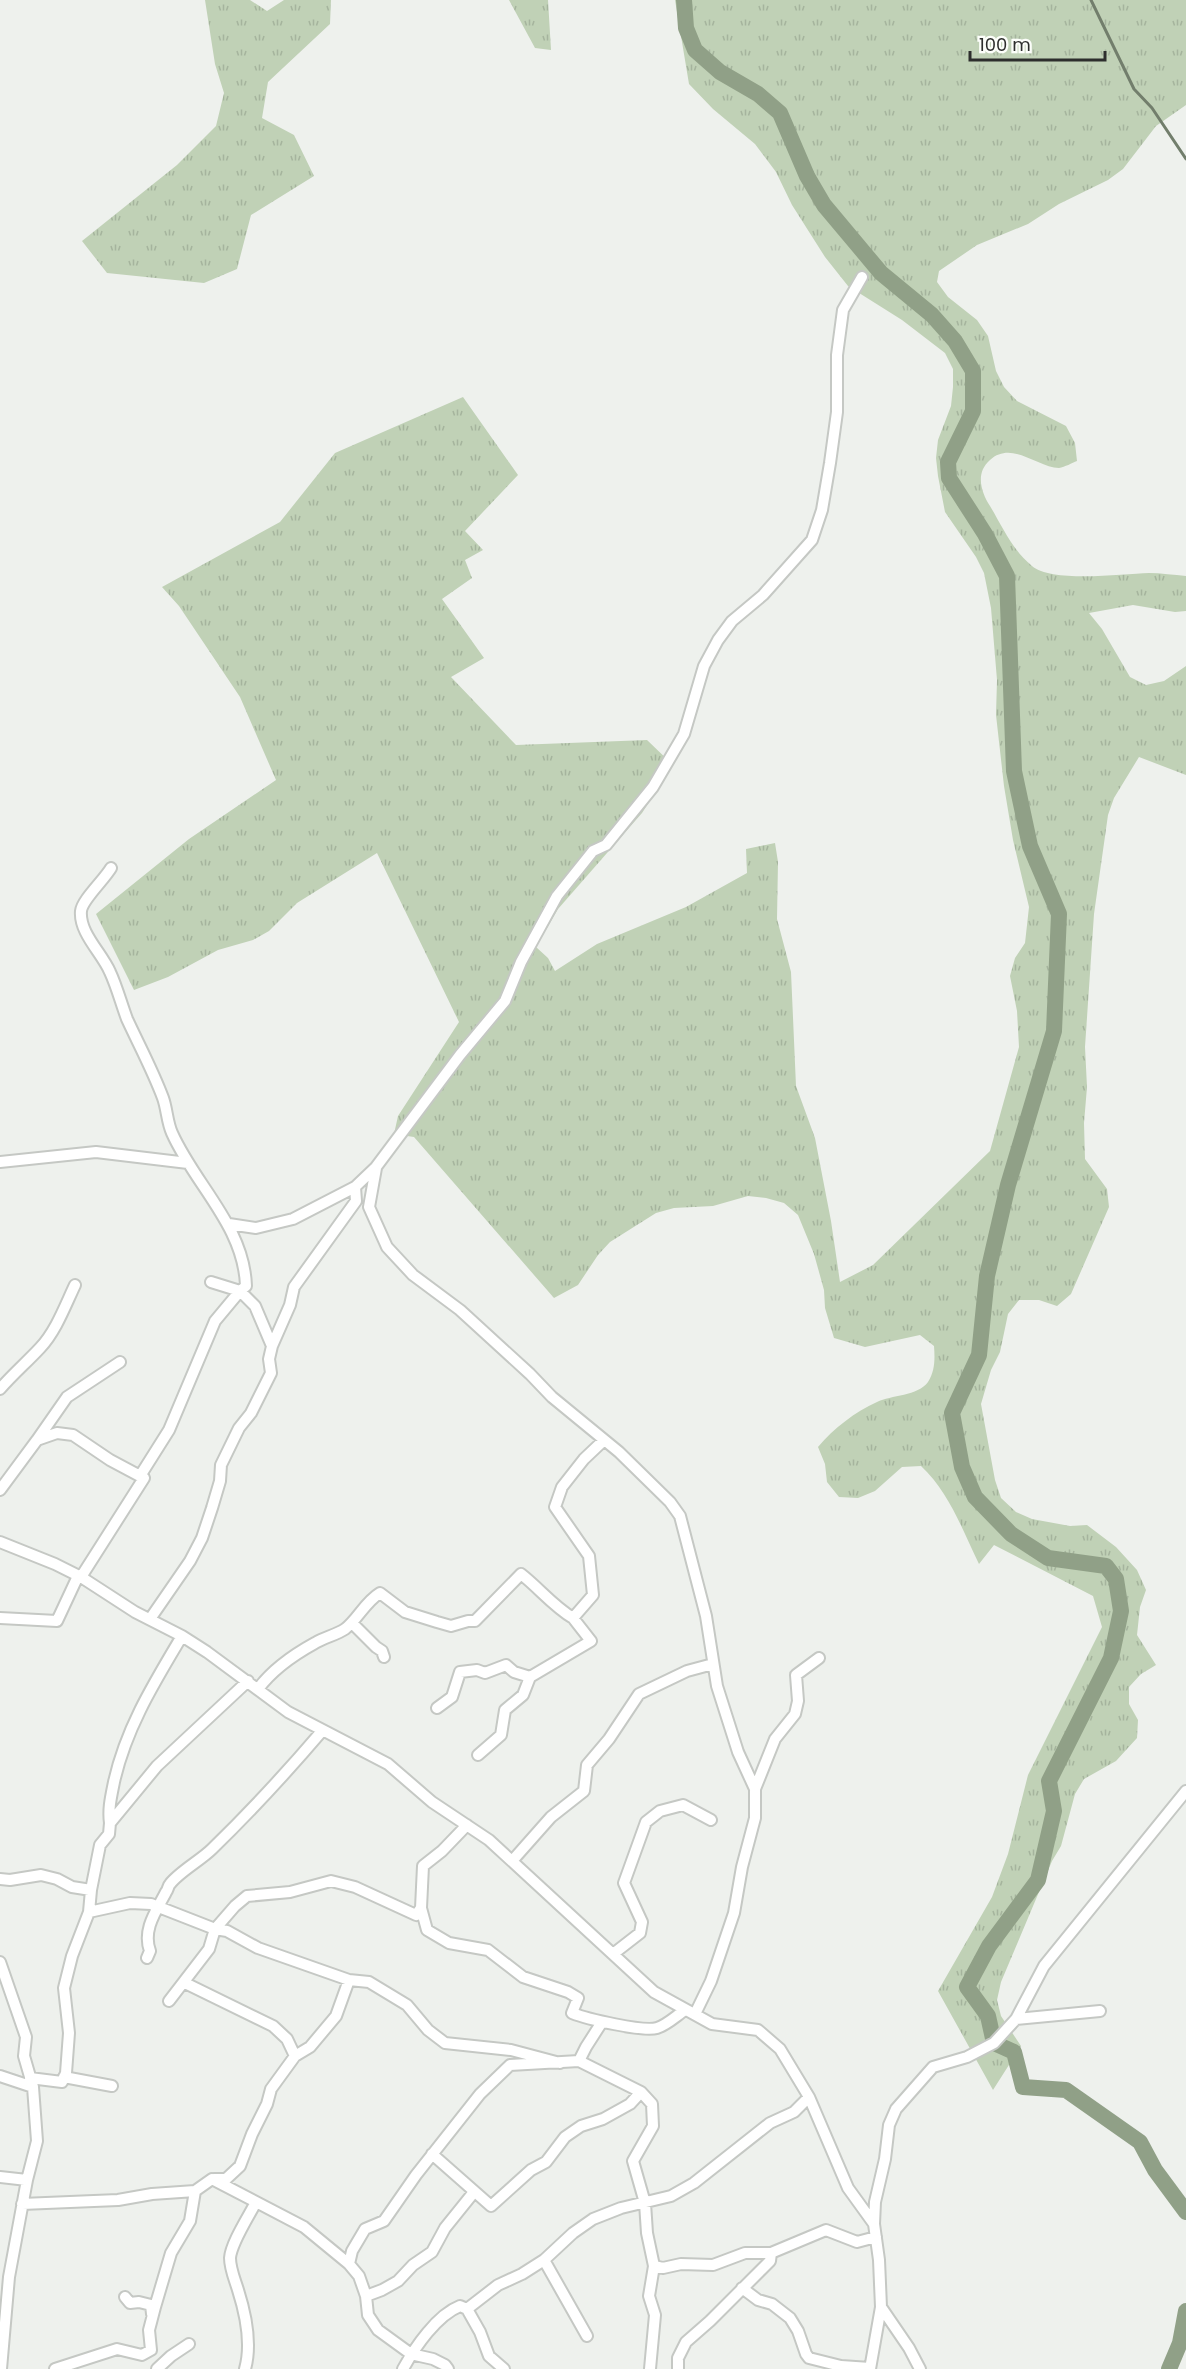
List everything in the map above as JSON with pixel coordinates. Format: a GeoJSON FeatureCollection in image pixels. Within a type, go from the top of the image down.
{"type":"FeatureCollection","features":[{"type":"Feature","properties":{"kind":"street"},"geometry":{"type":"LineString","coordinates":[[229,1224],[256,1228],[292,1219],[355,1186],[376,1167],[460,1054],[505,1001],[521,962],[557,896],[593,851],[606,845],[653,787],[684,734],[704,666],[725,630],[732,621],[763,595],[812,540],[822,510],[837,412],[837,355],[843,310],[862,277]]}},
{"type":"Feature","properties":{"kind":"street"},"geometry":{"type":"LineString","coordinates":[[111,868],[104,881],[82,903],[80,914],[85,930],[110,970],[127,1017],[163,1099],[171,1131],[188,1163],[229,1224],[245,1266],[246,1286],[215,1322],[169,1430],[140,1476]]}},
{"type":"Feature","properties":{"kind":"street"},"geometry":{"type":"LineString","coordinates":[[0,1162],[96,1152],[188,1163]]}},
{"type":"Feature","properties":{"kind":"street"},"geometry":{"type":"LineString","coordinates":[[376,1167],[369,1207],[387,1247],[413,1275],[460,1310],[552,1397],[619,1452],[670,1502],[680,1516],[706,1616],[717,1686],[738,1752],[755,1789]]}},
{"type":"Feature","properties":{"kind":"street"},"geometry":{"type":"LineString","coordinates":[[150,1619],[190,1561],[202,1538],[217,1493],[221,1465],[239,1428],[251,1413],[271,1373],[269,1359],[272,1346],[290,1305],[294,1287],[356,1201],[355,1186]]}},
{"type":"Feature","properties":{"kind":"street"},"geometry":{"type":"LineString","coordinates":[[211,1282],[240,1291],[255,1306],[272,1346]]}},
{"type":"Feature","properties":{"kind":"street"},"geometry":{"type":"LineString","coordinates":[[0,1389],[47,1339],[75,1285]]}},
{"type":"Feature","properties":{"kind":"street"},"geometry":{"type":"LineString","coordinates":[[0,1490],[67,1397],[120,1362]]}},
{"type":"Feature","properties":{"kind":"street"},"geometry":{"type":"LineString","coordinates":[[0,1618],[57,1621],[80,1577],[144,1478],[110,1460],[73,1435],[57,1433],[37,1440]]}},
{"type":"Feature","properties":{"kind":"street"},"geometry":{"type":"LineString","coordinates":[[573,1618],[593,1595],[589,1556],[555,1507],[562,1487],[584,1459],[603,1441]]}},
{"type":"Feature","properties":{"kind":"street"},"geometry":{"type":"LineString","coordinates":[[0,1542],[55,1564],[80,1577],[135,1612],[182,1636],[248,1681],[288,1712],[388,1764],[432,1802],[489,1840],[654,1992],[712,2024],[758,2031],[780,2049],[808,2097],[848,2188],[874,2224]]}},
{"type":"Feature","properties":{"kind":"street"},"geometry":{"type":"LineString","coordinates":[[258,1689],[268,1676],[316,1642],[342,1631],[352,1623],[372,1597],[380,1593],[405,1612],[451,1626],[468,1621],[475,1622],[521,1575],[539,1588],[558,1608],[573,1618],[591,1641],[530,1677],[523,1695],[506,1710],[501,1735],[478,1755]]}},
{"type":"Feature","properties":{"kind":"street"},"geometry":{"type":"LineString","coordinates":[[352,1623],[382,1651],[384,1658]]}},
{"type":"Feature","properties":{"kind":"street"},"geometry":{"type":"LineString","coordinates":[[0,2076],[32,2082],[62,2082],[69,2033],[64,1988],[72,1956],[89,1912],[100,1845],[108,1834],[110,1823],[108,1810],[117,1770],[130,1728],[182,1636]]}},
{"type":"Feature","properties":{"kind":"street"},"geometry":{"type":"LineString","coordinates":[[467,1825],[442,1851],[423,1866],[421,1908],[427,1930],[449,1943],[488,1950],[523,1977],[568,1992],[578,1998],[572,2013],[602,2022],[654,2029],[690,2012],[711,1981],[734,1913],[742,1867],[755,1818],[755,1789],[775,1739],[795,1714],[798,1701],[796,1675],[819,1658]]}},
{"type":"Feature","properties":{"kind":"street"},"geometry":{"type":"LineString","coordinates":[[513,1861],[551,1817],[584,1791],[587,1765],[609,1740],[639,1694],[687,1671],[713,1664]]}},
{"type":"Feature","properties":{"kind":"street"},"geometry":{"type":"LineString","coordinates":[[437,1708],[452,1697],[460,1672],[477,1670],[485,1673],[506,1665],[514,1672],[530,1677]]}},
{"type":"Feature","properties":{"kind":"street"},"geometry":{"type":"LineString","coordinates":[[110,1823],[157,1766],[248,1681]]}},
{"type":"Feature","properties":{"kind":"street"},"geometry":{"type":"LineString","coordinates":[[147,1958],[150,1952],[147,1943],[149,1927],[159,1900],[165,1895],[170,1884],[207,1854],[261,1801],[322,1731]]}},
{"type":"Feature","properties":{"kind":"street"},"geometry":{"type":"LineString","coordinates":[[742,2288],[758,2300],[772,2304],[790,2318],[810,2358],[841,2366],[870,2369],[880,2307],[879,2260],[874,2224],[875,2202],[885,2159],[888,2125],[896,2109],[933,2067],[967,2057],[994,2043],[1016,2019],[1044,1966],[1186,1791]]}},
{"type":"Feature","properties":{"kind":"street"},"geometry":{"type":"LineString","coordinates":[[613,1954],[640,1933],[642,1922],[624,1883],[646,1822],[660,1811],[683,1805],[711,1820]]}},
{"type":"Feature","properties":{"kind":"street"},"geometry":{"type":"LineString","coordinates":[[0,1879],[9,1880],[41,1875],[57,1879],[72,1887],[91,1890]]}},
{"type":"Feature","properties":{"kind":"street"},"geometry":{"type":"LineString","coordinates":[[169,2001],[176,1990],[185,1983],[208,1949],[215,1929],[224,1916],[247,1896],[290,1892],[331,1881],[355,1887],[416,1915],[421,1908]]}},
{"type":"Feature","properties":{"kind":"street"},"geometry":{"type":"LineString","coordinates":[[89,1912],[130,1903],[151,1904],[215,1929],[227,1931],[258,1948],[350,1980],[369,1982],[406,2005],[428,2030],[445,2043],[511,2050],[560,2063]]}},
{"type":"Feature","properties":{"kind":"street"},"geometry":{"type":"LineString","coordinates":[[1,1964],[26,2037],[24,2056],[32,2082],[37,2141],[22,2204],[9,2277],[3,2316],[1,2369]]}},
{"type":"Feature","properties":{"kind":"street"},"geometry":{"type":"LineString","coordinates":[[22,2204],[118,2200],[152,2194],[195,2191],[212,2179],[226,2179],[240,2166],[267,2104],[271,2089],[295,2056],[310,2047],[336,2016],[350,1980]]}},
{"type":"Feature","properties":{"kind":"street"},"geometry":{"type":"LineString","coordinates":[[185,1983],[273,2026],[287,2039],[295,2056]]}},
{"type":"Feature","properties":{"kind":"street"},"geometry":{"type":"LineString","coordinates":[[1016,2019],[1100,2011]]}},
{"type":"Feature","properties":{"kind":"street"},"geometry":{"type":"LineString","coordinates":[[579,2061],[602,2022]]}},
{"type":"Feature","properties":{"kind":"street"},"geometry":{"type":"LineString","coordinates":[[349,2264],[352,2250],[365,2229],[384,2221],[432,2154],[480,2094],[510,2065],[579,2061],[641,2092],[652,2104],[653,2126],[633,2161],[645,2203],[647,2233],[654,2266],[649,2296],[655,2315],[650,2369]]}},
{"type":"Feature","properties":{"kind":"street"},"geometry":{"type":"LineString","coordinates":[[64,2077],[112,2086]]}},
{"type":"Feature","properties":{"kind":"street"},"geometry":{"type":"LineString","coordinates":[[432,2154],[491,2206],[531,2170],[546,2162],[565,2137],[581,2126],[603,2119],[630,2104],[641,2092]]}},
{"type":"Feature","properties":{"kind":"street"},"geometry":{"type":"LineString","coordinates":[[467,2309],[498,2285],[544,2260],[573,2233],[593,2219],[621,2208],[671,2196],[694,2182],[771,2123],[794,2112],[808,2097]]}},
{"type":"Feature","properties":{"kind":"street"},"geometry":{"type":"LineString","coordinates":[[0,2177],[27,2180]]}},
{"type":"Feature","properties":{"kind":"street"},"geometry":{"type":"LineString","coordinates":[[212,2179],[304,2228],[349,2264],[359,2276],[366,2296],[368,2315],[378,2331],[411,2354],[433,2359],[448,2369]]}},
{"type":"Feature","properties":{"kind":"street"},"geometry":{"type":"LineString","coordinates":[[55,2369],[117,2349],[142,2355],[151,2350],[149,2330],[171,2253],[190,2221],[195,2191]]}},
{"type":"Feature","properties":{"kind":"street"},"geometry":{"type":"LineString","coordinates":[[366,2296],[398,2281],[413,2265],[432,2252],[445,2228],[474,2192]]}},
{"type":"Feature","properties":{"kind":"street"},"geometry":{"type":"LineString","coordinates":[[245,2369],[248,2357],[248,2335],[232,2275],[230,2257],[256,2202]]}},
{"type":"Feature","properties":{"kind":"street"},"geometry":{"type":"LineString","coordinates":[[654,2266],[663,2268],[681,2264],[713,2265],[745,2253],[771,2253],[826,2230],[857,2242],[876,2237]]}},
{"type":"Feature","properties":{"kind":"street"},"geometry":{"type":"LineString","coordinates":[[678,2369],[678,2358],[686,2342],[770,2261],[771,2253]]}},
{"type":"Feature","properties":{"kind":"street"},"geometry":{"type":"LineString","coordinates":[[544,2260],[586,2336]]}},
{"type":"Feature","properties":{"kind":"street"},"geometry":{"type":"LineString","coordinates":[[124,2297],[130,2303],[139,2302],[151,2306],[153,2318]]}},
{"type":"Feature","properties":{"kind":"street"},"geometry":{"type":"LineString","coordinates":[[403,2369],[424,2336],[453,2308],[460,2306],[467,2309],[480,2332],[489,2356],[504,2369]]}},
{"type":"Feature","properties":{"kind":"street"},"geometry":{"type":"LineString","coordinates":[[880,2307],[909,2348],[920,2369]]}},
{"type":"Feature","properties":{"kind":"street"},"geometry":{"type":"LineString","coordinates":[[147,2352],[157,2368],[189,2344]]}},
{"type":"Feature","properties":{"kind":"green space"},"geometry":{"type":"Polygon","coordinates":[[[205,0],[250,0],[267,11],[284,0],[331,0],[330,24],[268,82],[262,118],[294,135],[314,176],[251,215],[237,269],[204,283],[107,273],[82,241],[177,165],[216,126],[224,93],[215,64],[205,0]]]}},
{"type":"Feature","properties":{"kind":"green space"},"geometry":{"type":"Polygon","coordinates":[[[509,0],[548,0],[551,50],[535,48],[509,0]]]}},
{"type":"Feature","properties":{"kind":"green space"},"geometry":{"type":"Polygon","coordinates":[[[675,0],[1186,0],[1186,105],[1156,126],[1123,169],[1108,180],[1059,204],[1028,224],[977,245],[939,271],[937,282],[948,297],[977,320],[988,336],[996,371],[1004,387],[1017,401],[1066,426],[1075,443],[1077,461],[1059,468],[1025,456],[1007,453],[998,455],[985,465],[981,477],[984,495],[1019,553],[1032,566],[1055,574],[1088,576],[1149,573],[1186,576],[1186,611],[1175,612],[1133,605],[1089,613],[1102,629],[1130,677],[1146,685],[1164,681],[1186,666],[1186,775],[1139,757],[1114,798],[1108,815],[1094,914],[1085,1047],[1087,1087],[1084,1123],[1085,1159],[1107,1189],[1109,1207],[1071,1294],[1057,1306],[1039,1300],[1019,1300],[1008,1314],[1000,1352],[991,1370],[981,1404],[995,1480],[1001,1498],[1016,1512],[1032,1519],[1070,1526],[1087,1525],[1116,1547],[1137,1570],[1146,1590],[1140,1607],[1137,1635],[1156,1665],[1141,1674],[1129,1687],[1129,1704],[1138,1720],[1137,1738],[1116,1761],[1084,1779],[1075,1794],[1061,1846],[1052,1861],[1001,1982],[997,2000],[1001,2016],[1021,2046],[993,2090],[938,1991],[992,1897],[1008,1854],[1028,1775],[1102,1627],[1093,1596],[994,1545],[979,1564],[947,1499],[921,1466],[902,1467],[875,1491],[858,1498],[839,1497],[827,1482],[825,1464],[818,1447],[838,1427],[869,1406],[924,1387],[933,1369],[934,1346],[920,1335],[865,1347],[834,1338],[825,1308],[824,1290],[814,1254],[798,1215],[784,1203],[766,1198],[748,1196],[713,1206],[674,1208],[656,1213],[610,1242],[598,1255],[578,1285],[554,1298],[414,1137],[394,1134],[398,1116],[459,1022],[377,853],[297,903],[269,931],[253,940],[218,950],[168,977],[134,990],[96,914],[189,839],[276,780],[240,697],[179,606],[162,587],[280,522],[335,453],[463,397],[518,475],[465,531],[483,550],[465,560],[472,578],[442,599],[484,658],[451,677],[516,745],[647,740],[673,765],[642,813],[558,909],[536,947],[548,958],[555,971],[597,944],[686,907],[747,873],[746,849],[775,843],[778,862],[777,919],[791,972],[796,1086],[815,1138],[840,1282],[873,1265],[990,1151],[1019,1047],[1017,1011],[1010,976],[1015,958],[1025,943],[1029,907],[1013,840],[1004,786],[996,715],[997,680],[991,608],[984,573],[976,557],[945,512],[938,476],[936,458],[938,440],[951,406],[953,369],[945,353],[902,320],[848,286],[825,257],[792,205],[776,172],[755,144],[713,109],[689,84],[675,0]]]}},
{"type":"Feature","properties":{"kind":"waterway"},"geometry":{"type":"LineString","coordinates":[[684,0],[686,28],[695,50],[720,72],[758,94],[780,113],[807,176],[824,205],[881,273],[932,315],[955,341],[973,371],[973,411],[948,462],[949,478],[985,534],[1007,576],[1014,771],[1030,846],[1059,914],[1054,1031],[1008,1185],[987,1276],[979,1355],[952,1413],[962,1467],[975,1497],[1011,1534],[1048,1558],[1106,1566],[1116,1579],[1121,1611],[1111,1658],[1049,1781],[1054,1811],[1038,1880],[989,1946],[967,1987],[988,2016],[994,2043],[1014,2052],[1023,2087],[1066,2090],[1140,2142],[1155,2170],[1186,2212]]}},
{"type":"Feature","properties":{"kind":"waterway"},"geometry":{"type":"LineString","coordinates":[[1091,0],[1134,89],[1152,108],[1186,159]]}},
{"type":"Feature","properties":{"kind":"waterway"},"geometry":{"type":"LineString","coordinates":[[1169,2369],[1180,2343],[1186,2311]]}}]}
